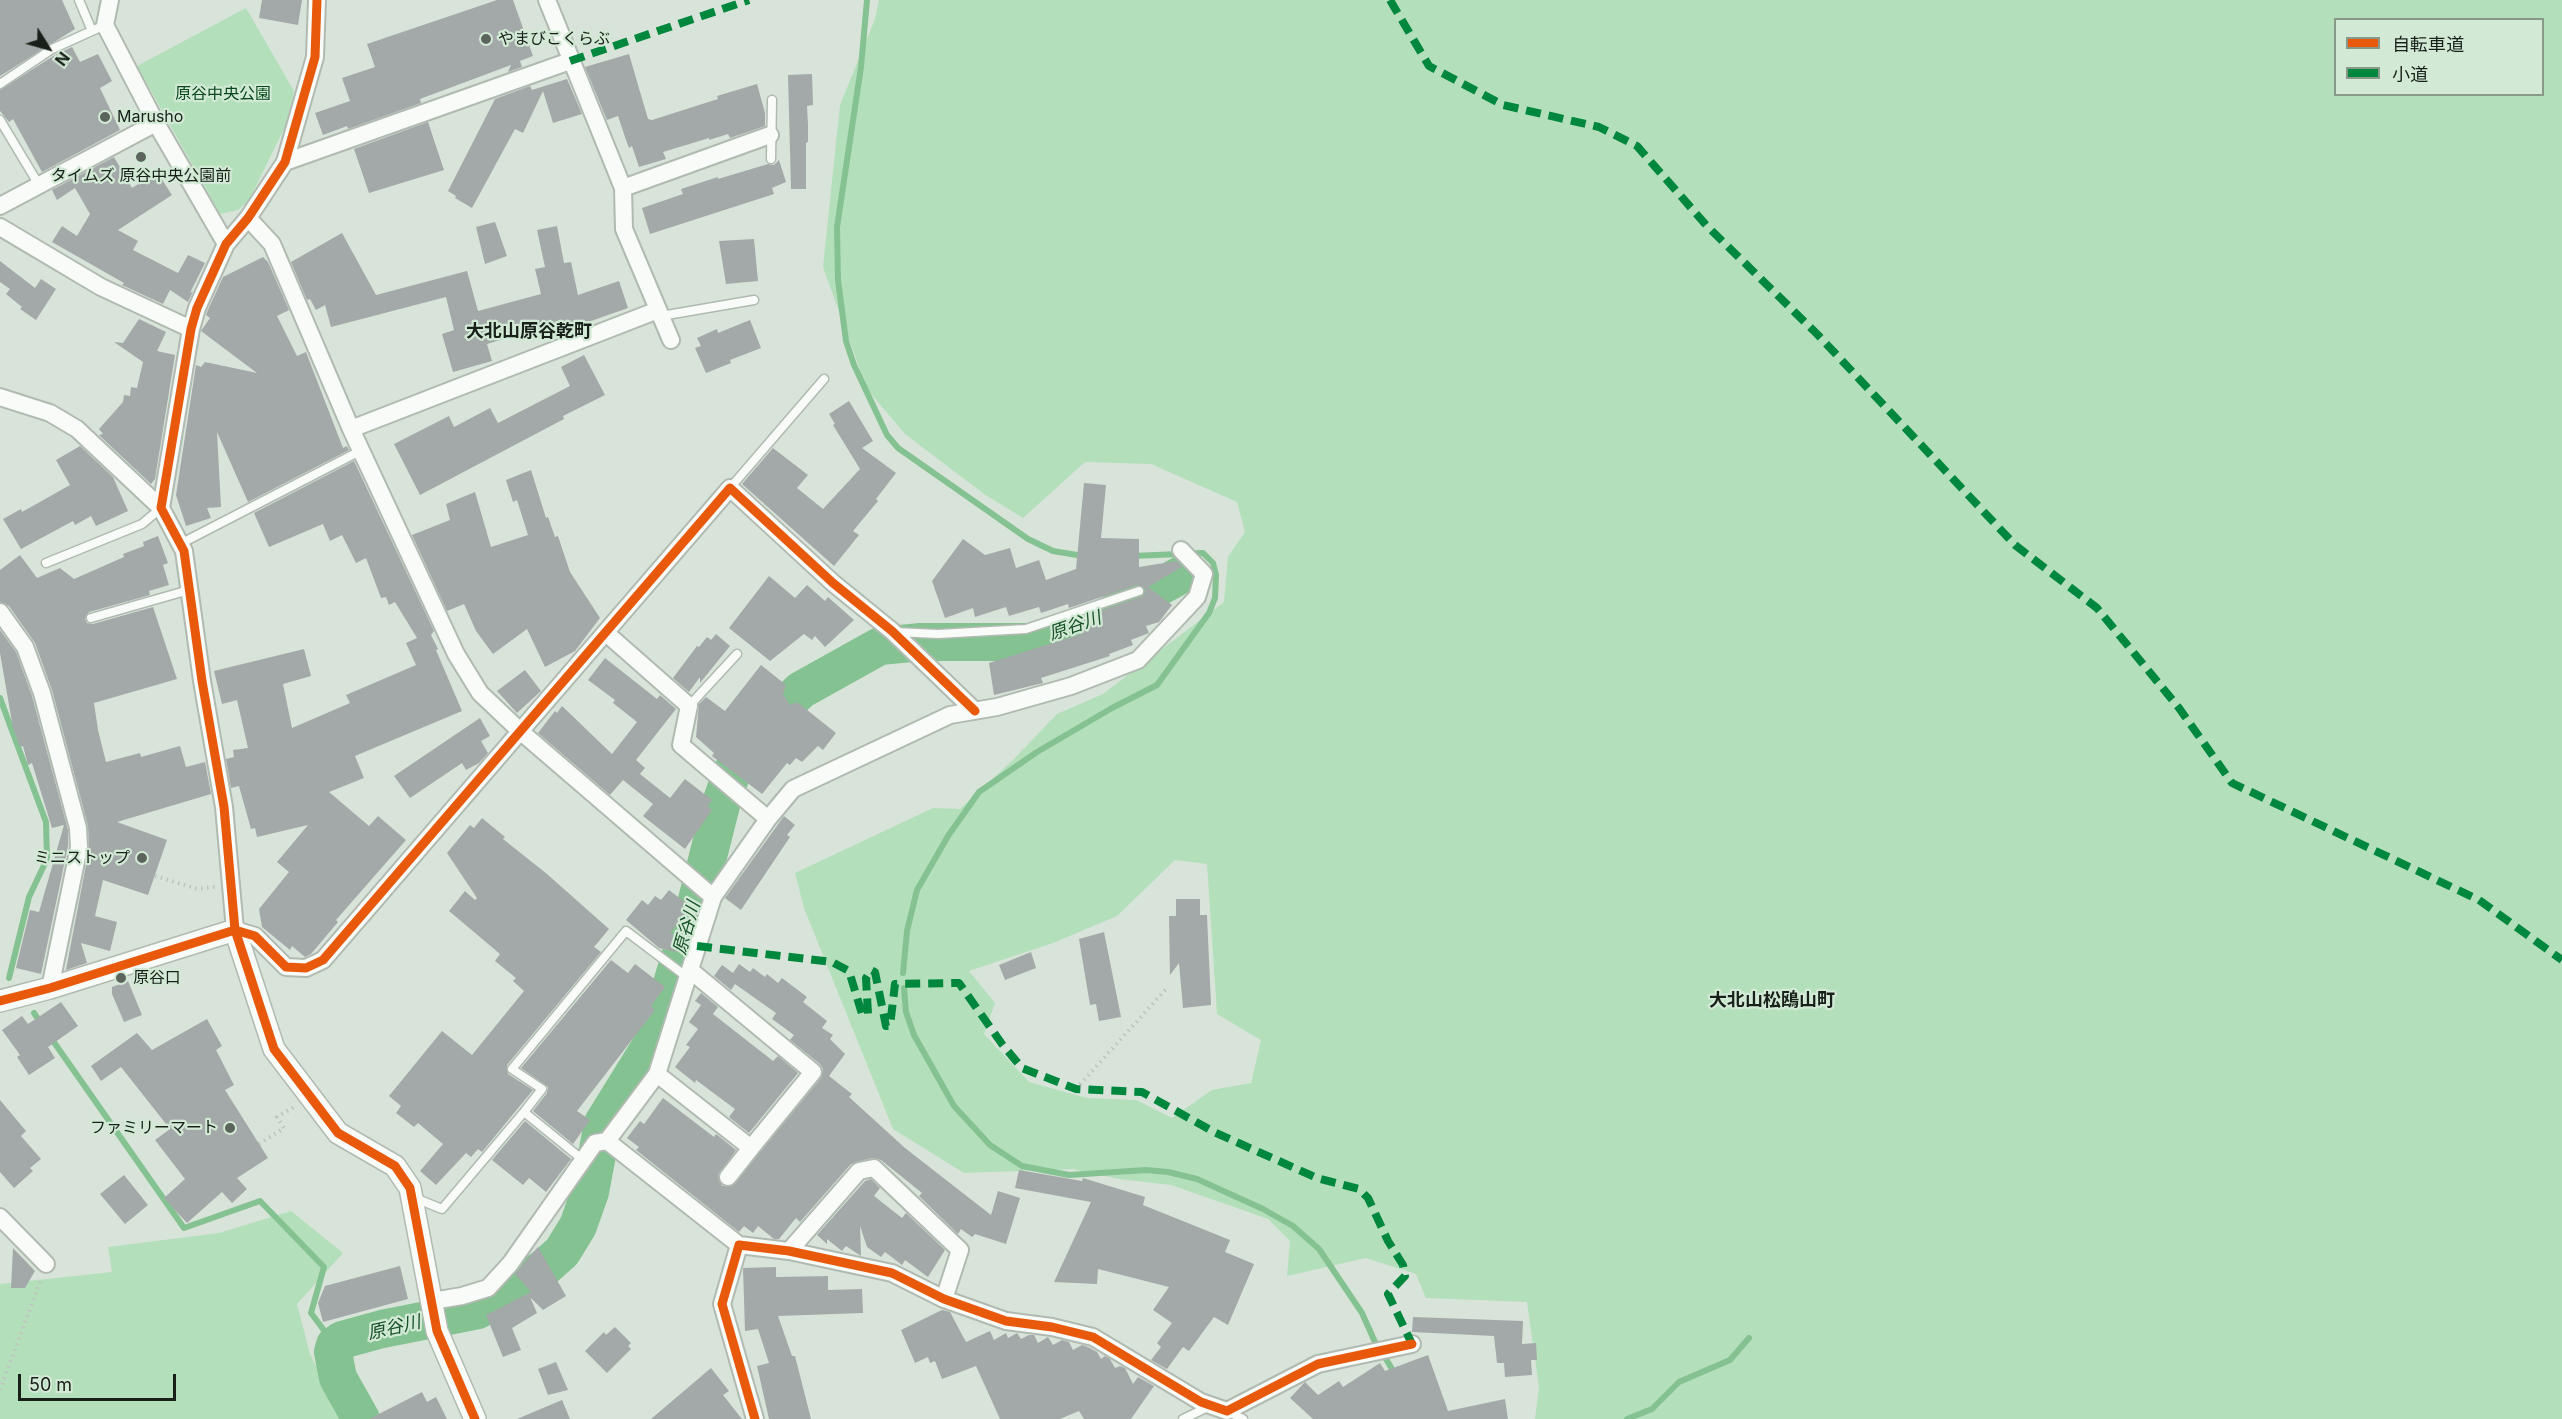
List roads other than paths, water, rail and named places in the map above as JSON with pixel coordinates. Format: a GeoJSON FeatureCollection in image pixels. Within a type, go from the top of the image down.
{"type":"FeatureCollection","features":[{"type":"Feature","properties":{"kind":"street"},"geometry":{"type":"LineString","coordinates":[[110,0],[99,28],[226,244]]}},
{"type":"Feature","properties":{"kind":"street"},"geometry":{"type":"LineString","coordinates":[[161,508],[191,329],[197,308],[226,244],[248,218],[285,162],[315,57],[317,0]]}},
{"type":"Feature","properties":{"kind":"street"},"geometry":{"type":"LineString","coordinates":[[547,0],[623,188],[624,228],[671,340]]}},
{"type":"Feature","properties":{"kind":"street"},"geometry":{"type":"LineString","coordinates":[[285,162],[570,61]]}},
{"type":"Feature","properties":{"kind":"street"},"geometry":{"type":"LineString","coordinates":[[0,206],[156,123]]}},
{"type":"Feature","properties":{"kind":"street"},"geometry":{"type":"LineString","coordinates":[[623,188],[770,135]]}},
{"type":"Feature","properties":{"kind":"street"},"geometry":{"type":"LineString","coordinates":[[248,218],[272,244],[351,429],[456,654],[480,693],[520,731],[713,897]]}},
{"type":"Feature","properties":{"kind":"street"},"geometry":{"type":"LineString","coordinates":[[0,227],[101,286],[191,329]]}},
{"type":"Feature","properties":{"kind":"street"},"geometry":{"type":"LineString","coordinates":[[351,429],[660,313]]}},
{"type":"Feature","properties":{"kind":"street"},"geometry":{"type":"LineString","coordinates":[[0,397],[50,413],[77,429],[161,508],[184,551],[224,807],[235,930],[274,1048],[338,1133],[395,1166],[410,1188],[437,1331],[475,1418]]}},
{"type":"Feature","properties":{"kind":"street"},"geometry":{"type":"LineString","coordinates":[[0,1001],[50,988],[235,930],[255,936],[286,967],[306,968],[322,960],[730,488],[833,583],[892,631],[975,711]]}},
{"type":"Feature","properties":{"kind":"street"},"geometry":{"type":"LineString","coordinates":[[432,1302],[488,1288],[510,1264],[595,1143],[607,1141],[657,1074],[713,897],[768,819],[793,789],[950,715],[997,707],[1071,686],[1138,660],[1197,597],[1204,574],[1181,550]]}},
{"type":"Feature","properties":{"kind":"street"},"geometry":{"type":"LineString","coordinates":[[0,612],[25,647],[48,715],[78,828],[79,847],[50,988]]}},
{"type":"Feature","properties":{"kind":"street"},"geometry":{"type":"LineString","coordinates":[[606,633],[689,706],[681,745],[768,819]]}},
{"type":"Feature","properties":{"kind":"street"},"geometry":{"type":"LineString","coordinates":[[689,973],[813,1072],[728,1177]]}},
{"type":"Feature","properties":{"kind":"street"},"geometry":{"type":"LineString","coordinates":[[657,1074],[751,1148]]}},
{"type":"Feature","properties":{"kind":"street"},"geometry":{"type":"LineString","coordinates":[[607,1141],[739,1245],[789,1251],[892,1274],[944,1299],[1006,1321],[1052,1327],[1093,1337],[1166,1382],[1210,1406],[1227,1411],[1318,1364],[1412,1344]]}},
{"type":"Feature","properties":{"kind":"street"},"geometry":{"type":"LineString","coordinates":[[789,1251],[859,1171],[874,1168],[960,1250],[944,1299]]}},
{"type":"Feature","properties":{"kind":"street"},"geometry":{"type":"LineString","coordinates":[[0,1217],[46,1264]]}},
{"type":"Feature","properties":{"kind":"street"},"geometry":{"type":"LineString","coordinates":[[739,1245],[722,1304],[755,1419]]}},
{"type":"Feature","properties":{"kind":"lane"},"geometry":{"type":"LineString","coordinates":[[0,84],[52,49],[99,28],[79,0]]}},
{"type":"Feature","properties":{"kind":"lane"},"geometry":{"type":"LineString","coordinates":[[771,159],[772,100]]}},
{"type":"Feature","properties":{"kind":"lane"},"geometry":{"type":"LineString","coordinates":[[0,120],[39,185]]}},
{"type":"Feature","properties":{"kind":"lane"},"geometry":{"type":"LineString","coordinates":[[660,313],[754,300]]}},
{"type":"Feature","properties":{"kind":"lane"},"geometry":{"type":"LineString","coordinates":[[730,488],[824,379]]}},
{"type":"Feature","properties":{"kind":"lane"},"geometry":{"type":"LineString","coordinates":[[180,544],[362,449]]}},
{"type":"Feature","properties":{"kind":"lane"},"geometry":{"type":"LineString","coordinates":[[46,563],[142,524],[161,508]]}},
{"type":"Feature","properties":{"kind":"lane"},"geometry":{"type":"LineString","coordinates":[[91,618],[189,590]]}},
{"type":"Feature","properties":{"kind":"lane"},"geometry":{"type":"LineString","coordinates":[[892,631],[938,634],[1026,629],[1139,591]]}},
{"type":"Feature","properties":{"kind":"lane"},"geometry":{"type":"LineString","coordinates":[[689,706],[737,654]]}},
{"type":"Feature","properties":{"kind":"lane"},"geometry":{"type":"LineString","coordinates":[[411,1196],[442,1209],[524,1112],[542,1089],[512,1069],[626,931],[689,973]]}},
{"type":"Feature","properties":{"kind":"lane"},"geometry":{"type":"LineString","coordinates":[[524,1112],[584,1161]]}},
{"type":"Feature","properties":{"kind":"lane"},"geometry":{"type":"LineString","coordinates":[[1183,1419],[1210,1406]]}},
{"type":"Feature","properties":{"kind":"lane"},"geometry":{"type":"LineString","coordinates":[[1227,1411],[1243,1419]]}},
{"type":"Feature","properties":{"kind":"waterway"},"geometry":{"type":"LineString","coordinates":[[867,0],[861,67],[837,227],[838,280],[846,341],[854,365],[887,435],[898,448],[1028,539],[1053,551],[1083,556]]}},
{"type":"Feature","properties":{"kind":"waterway"},"geometry":{"type":"LineString","coordinates":[[903,973],[907,931],[917,890],[948,836],[979,792],[1037,752],[1112,708],[1157,685],[1209,613],[1215,598],[1216,575],[1213,563],[1203,553],[1132,556]]}},
{"type":"Feature","properties":{"kind":"waterway","name":"原谷川"},"geometry":{"type":"LineString","coordinates":[[361,1419],[338,1378],[333,1352],[335,1345],[342,1340],[382,1329],[478,1310],[544,1268],[562,1252],[578,1226],[590,1192],[603,1123],[655,1039],[695,908],[723,797],[733,770],[783,707],[801,690],[880,646],[921,642],[1030,642],[1100,620],[1186,572]]}},
{"type":"Feature","properties":{"kind":"waterway"},"geometry":{"type":"LineString","coordinates":[[0,698],[46,822],[47,859],[29,897],[9,978]]}},
{"type":"Feature","properties":{"kind":"waterway"},"geometry":{"type":"LineString","coordinates":[[904,988],[906,1012],[914,1035],[954,1106],[990,1145],[1022,1166],[1069,1175],[1146,1170],[1168,1172],[1197,1179],[1263,1209],[1293,1226],[1319,1249],[1362,1313],[1375,1342]]}},
{"type":"Feature","properties":{"kind":"waterway"},"geometry":{"type":"LineString","coordinates":[[34,1013],[42,1025]]}},
{"type":"Feature","properties":{"kind":"waterway"},"geometry":{"type":"LineString","coordinates":[[51,1038],[184,1228],[260,1201],[324,1267],[311,1313],[335,1345]]}},
{"type":"Feature","properties":{"kind":"waterway"},"geometry":{"type":"LineString","coordinates":[[1627,1419],[1652,1409],[1679,1382],[1730,1360],[1749,1338]]}},
{"type":"Feature","properties":{"kind":"waterway"},"geometry":{"type":"LineString","coordinates":[[1386,1359],[1395,1374]]}},
{"type":"Feature","properties":{"kind":"place","name":"やまびこくらぶ"},"geometry":{"type":"Point","coordinates":[486,39]}},
{"type":"Feature","properties":{"kind":"place","name":"Marusho"},"geometry":{"type":"Point","coordinates":[105,117]}},
{"type":"Feature","properties":{"kind":"place","name":"タイムズ 原谷中央公園前"},"geometry":{"type":"Point","coordinates":[141,157]}},
{"type":"Feature","properties":{"kind":"place","name":"ミニストップ"},"geometry":{"type":"Point","coordinates":[142,858]}},
{"type":"Feature","properties":{"kind":"place","name":"原谷口"},"geometry":{"type":"Point","coordinates":[121,978]}},
{"type":"Feature","properties":{"kind":"place","name":"ファミリーマート"},"geometry":{"type":"Point","coordinates":[230,1128]}},
{"type":"Feature","properties":{"kind":"district","name":"大北山原谷乾町"},"geometry":{"type":"Point","coordinates":[529,332]}},
{"type":"Feature","properties":{"kind":"district","name":"大北山松鴎山町"},"geometry":{"type":"Point","coordinates":[1772,1001]}},
{"type":"Feature","properties":{"kind":"park label","name":"原谷中央公園"},"geometry":{"type":"Point","coordinates":[223,94]}}]}
